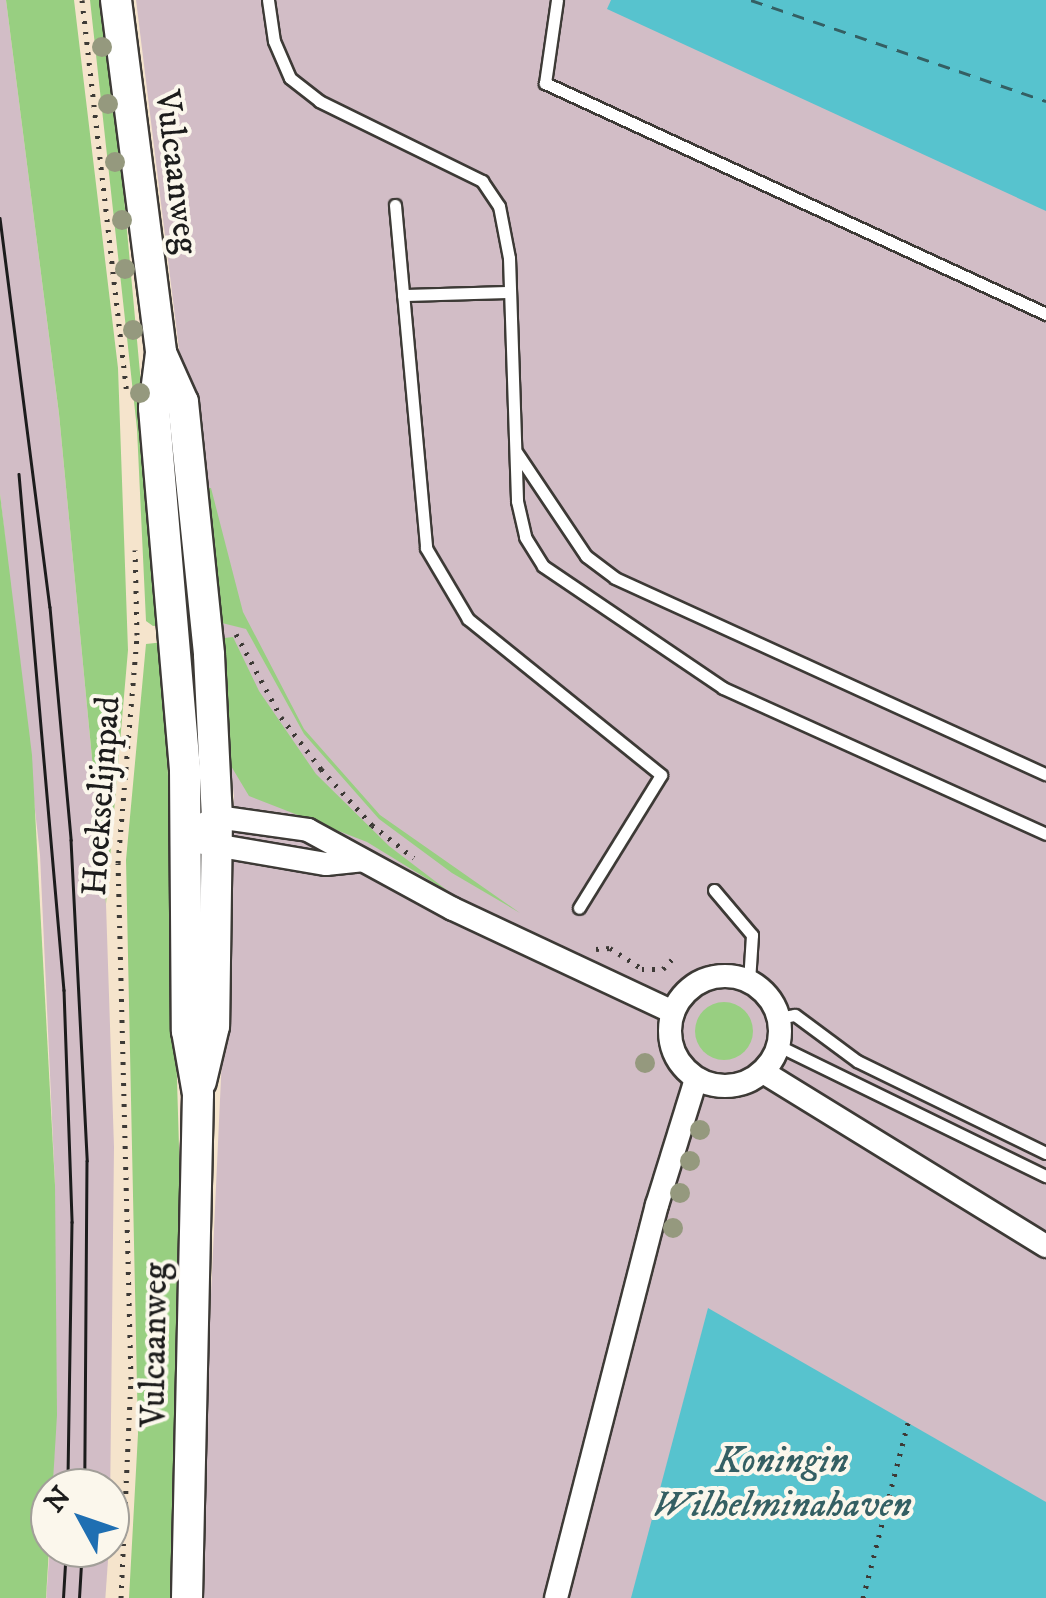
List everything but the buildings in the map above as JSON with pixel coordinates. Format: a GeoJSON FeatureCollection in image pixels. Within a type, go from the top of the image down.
{"type":"FeatureCollection","features":[{"type":"Feature","properties":{"kind":"main road","name":"Vulcaanweg"},"geometry":{"type":"LineString","coordinates":[[116,0],[161,352],[154,408],[191,628],[216,818],[214,1026],[198,1094]]}},
{"type":"Feature","properties":{"kind":"main road","name":"Vulcaanweg"},"geometry":{"type":"LineString","coordinates":[[186,1598],[198,1094],[188,1031],[184,834],[191,628]]}},
{"type":"Feature","properties":{"kind":"street"},"geometry":{"type":"LineString","coordinates":[[184,834],[216,818],[308,830],[673,1012]]}},
{"type":"Feature","properties":{"kind":"street"},"geometry":{"type":"LineString","coordinates":[[184,834],[216,848],[326,864],[362,860]]}},
{"type":"Feature","properties":{"kind":"street"},"geometry":{"type":"LineString","coordinates":[[711,977],[748,980],[762,990],[780,1018],[779,1046],[763,1072],[732,1087],[696,1079],[673,1051],[673,1012],[694,985],[711,977]]}},
{"type":"Feature","properties":{"kind":"street"},"geometry":{"type":"LineString","coordinates":[[763,1072],[1046,1246]]}},
{"type":"Feature","properties":{"kind":"street"},"geometry":{"type":"LineString","coordinates":[[556,1598],[657,1206],[696,1079]]}},
{"type":"Feature","properties":{"kind":"lane"},"geometry":{"type":"LineString","coordinates":[[268,0],[274,41],[290,78],[319,101],[482,180],[499,206],[510,292],[525,538],[566,584],[723,688],[1046,834]]}},
{"type":"Feature","properties":{"kind":"lane"},"geometry":{"type":"LineString","coordinates":[[557,0],[544,83],[1046,314]]}},
{"type":"Feature","properties":{"kind":"lane"},"geometry":{"type":"LineString","coordinates":[[395,205],[426,548],[468,619],[661,775],[579,908]]}},
{"type":"Feature","properties":{"kind":"lane"},"geometry":{"type":"LineString","coordinates":[[403,295],[510,292]]}},
{"type":"Feature","properties":{"kind":"lane"},"geometry":{"type":"LineString","coordinates":[[517,453],[586,556],[615,578],[1046,774]]}},
{"type":"Feature","properties":{"kind":"lane"},"geometry":{"type":"LineString","coordinates":[[714,890],[752,935],[748,980]]}},
{"type":"Feature","properties":{"kind":"lane"},"geometry":{"type":"LineString","coordinates":[[780,1018],[794,1015],[856,1062],[1046,1153]]}},
{"type":"Feature","properties":{"kind":"lane"},"geometry":{"type":"LineString","coordinates":[[779,1046],[1046,1176]]}},
{"type":"Feature","properties":{"kind":"path"},"geometry":{"type":"LineString","coordinates":[[82,0],[126,394]]}},
{"type":"Feature","properties":{"kind":"path","name":"Hoekselijnpad"},"geometry":{"type":"LineString","coordinates":[[121,1598],[131,1378],[118,863],[137,635],[135,533]]}},
{"type":"Feature","properties":{"kind":"path"},"geometry":{"type":"LineString","coordinates":[[137,635],[191,628],[235,632],[282,718],[320,769],[372,825],[428,868]]}},
{"type":"Feature","properties":{"kind":"path"},"geometry":{"type":"LineString","coordinates":[[665,965],[676,955]]}},
{"type":"Feature","properties":{"kind":"path"},"geometry":{"type":"LineString","coordinates":[[863,1598],[908,1423]]}},
{"type":"Feature","properties":{"kind":"shaded area"},"geometry":{"type":"Polygon","coordinates":[[[0,0],[6,0],[59,414],[106,904],[114,1147],[110,1468],[53,1468],[55,1185],[40,855],[0,494],[0,0]]]}},
{"type":"Feature","properties":{"kind":"shaded area"},"geometry":{"type":"Polygon","coordinates":[[[136,0],[1046,0],[1046,1598],[197,1598],[234,796],[136,0]]]}},
{"type":"Feature","properties":{"kind":"shaded area"},"geometry":{"type":"Polygon","coordinates":[[[48,1568],[107,1568],[105,1598],[46,1598],[48,1568]]]}},
{"type":"Feature","properties":{"kind":"green space"},"geometry":{"type":"Polygon","coordinates":[[[6,0],[74,0],[118,368],[128,650],[106,904],[59,414],[6,0]]]}},
{"type":"Feature","properties":{"kind":"green space"},"geometry":{"type":"Polygon","coordinates":[[[90,0],[102,0],[116,110],[163,625],[153,626],[146,621],[137,429],[90,0]]]}},
{"type":"Feature","properties":{"kind":"green space"},"geometry":{"type":"Polygon","coordinates":[[[206,488],[211,488],[243,612],[304,729],[380,815],[520,913],[452,873],[379,819],[304,734],[246,629],[214,621],[206,488]]]}},
{"type":"Feature","properties":{"kind":"green space"},"geometry":{"type":"Polygon","coordinates":[[[0,494],[32,755],[55,1185],[57,1415],[54,1468],[30,1468],[30,1568],[48,1568],[46,1598],[0,1598],[0,494]]]}},
{"type":"Feature","properties":{"kind":"green space"},"geometry":{"type":"Polygon","coordinates":[[[233,637],[259,691],[316,774],[389,846],[452,894],[367,842],[249,796],[228,761],[216,639],[233,637]]]}},
{"type":"Feature","properties":{"kind":"green space"},"geometry":{"type":"Polygon","coordinates":[[[164,642],[185,1349],[178,1598],[129,1598],[138,1434],[126,860],[146,644],[164,642]]]}},
{"type":"Feature","properties":{"kind":"green space"},"geometry":{"type":"Polygon","coordinates":[[[724,1002],[745,1010],[753,1031],[745,1052],[724,1060],[703,1052],[695,1031],[703,1010],[724,1002]]]}},
{"type":"Feature","properties":{"kind":"water"},"geometry":{"type":"Polygon","coordinates":[[[611,0],[1046,0],[1046,211],[607,9],[611,0]]]}},
{"type":"Feature","properties":{"kind":"water","name":"Koningin Wilhelminahaven"},"geometry":{"type":"Polygon","coordinates":[[[708,1308],[1046,1502],[1046,1598],[631,1598],[708,1308]]]}},
{"type":"Feature","properties":{"kind":"ferry route"},"geometry":{"type":"LineString","coordinates":[[751,0],[1046,101]]}},
{"type":"Feature","properties":{"kind":"tram line"},"geometry":{"type":"LineString","coordinates":[[0,218],[50,607],[71,840],[87,1161],[85,1468]]}},
{"type":"Feature","properties":{"kind":"tram line"},"geometry":{"type":"LineString","coordinates":[[19,474],[64,990],[72,1222],[68,1468]]}},
{"type":"Feature","properties":{"kind":"tram line"},"geometry":{"type":"LineString","coordinates":[[63,1598],[65,1568]]}},
{"type":"Feature","properties":{"kind":"tram line"},"geometry":{"type":"LineString","coordinates":[[79,1598],[81,1568]]}}]}
